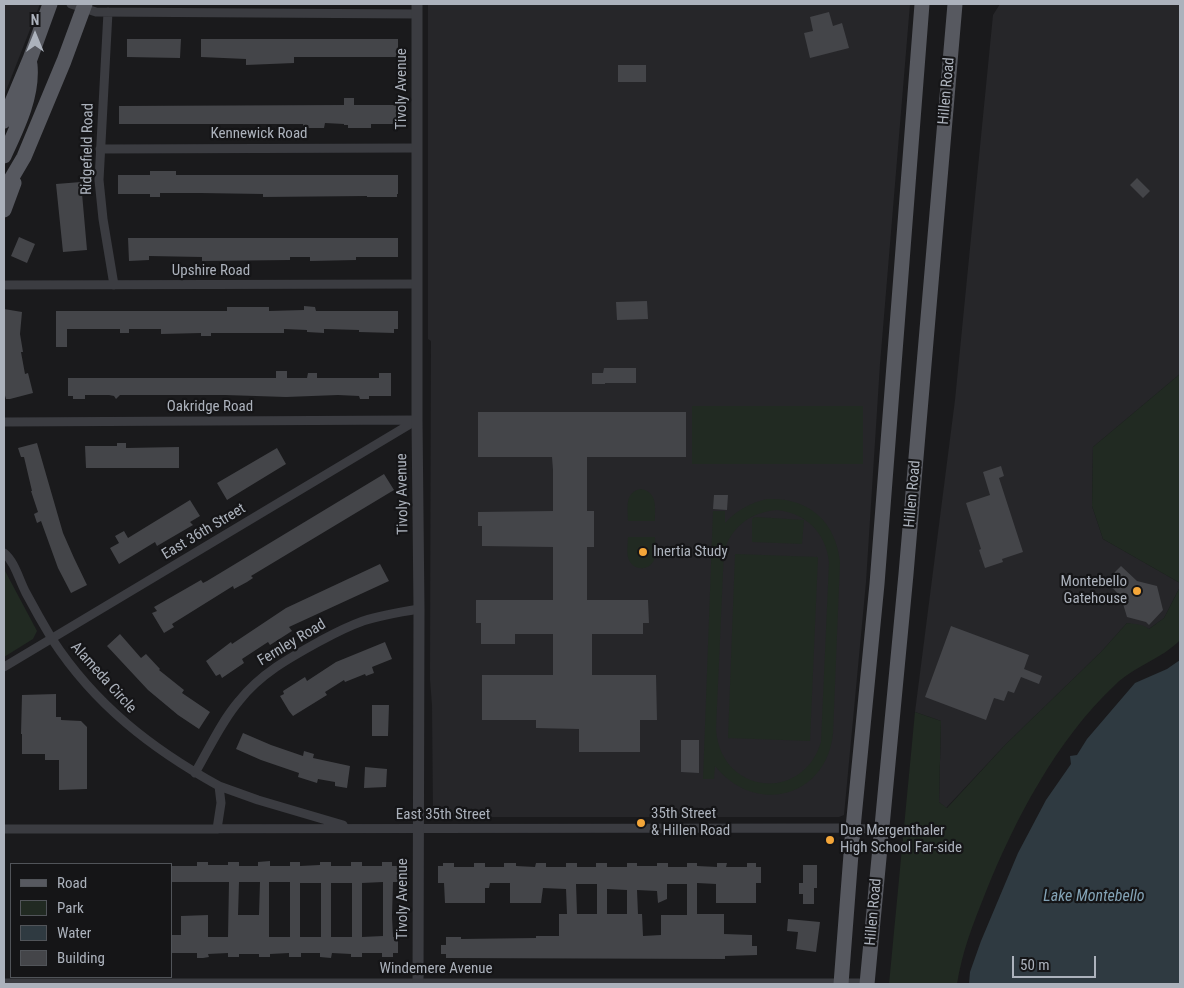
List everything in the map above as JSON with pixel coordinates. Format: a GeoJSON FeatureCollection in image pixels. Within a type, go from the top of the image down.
{"type":"FeatureCollection","features":[{"type":"Feature","properties":{"kind":"main road"},"geometry":{"type":"LineString","coordinates":[[4,121],[30,59],[50,4]]}},
{"type":"Feature","properties":{"kind":"main road","name":"Hillen Road"},"geometry":{"type":"LineString","coordinates":[[841,984],[853,828],[877,584],[922,4]]}},
{"type":"Feature","properties":{"kind":"main road","name":"Hillen Road"},"geometry":{"type":"LineString","coordinates":[[867,984],[920,423],[954,4]]}},
{"type":"Feature","properties":{"kind":"main road"},"geometry":{"type":"LineString","coordinates":[[4,210],[80,5]]}},
{"type":"Feature","properties":{"kind":"main road"},"geometry":{"type":"LineString","coordinates":[[4,156],[30,90],[30,59]]}},
{"type":"Feature","properties":{"kind":"main road"},"geometry":{"type":"LineString","coordinates":[[4,191],[24,157]]}},
{"type":"Feature","properties":{"kind":"street"},"geometry":{"type":"LineString","coordinates":[[80,5],[96,12],[417,9]]}},
{"type":"Feature","properties":{"kind":"street","name":"Tivoly Avenue"},"geometry":{"type":"LineString","coordinates":[[417,9],[418,984]]}},
{"type":"Feature","properties":{"kind":"street","name":"Ridgefield Road"},"geometry":{"type":"LineString","coordinates":[[108,12],[99,180],[114,285]]}},
{"type":"Feature","properties":{"kind":"street","name":"Kennewick Road"},"geometry":{"type":"LineString","coordinates":[[100,149],[417,148]]}},
{"type":"Feature","properties":{"kind":"street","name":"Upshire Road"},"geometry":{"type":"LineString","coordinates":[[4,285],[417,284]]}},
{"type":"Feature","properties":{"kind":"street","name":"Oakridge Road"},"geometry":{"type":"LineString","coordinates":[[4,422],[417,420]]}},
{"type":"Feature","properties":{"kind":"street","name":"East 36th Street"},"geometry":{"type":"LineString","coordinates":[[4,667],[417,420]]}},
{"type":"Feature","properties":{"kind":"street","name":"Alameda Circle"},"geometry":{"type":"LineString","coordinates":[[4,553],[11,561],[25,591],[52,638],[83,680],[124,723],[163,753],[219,786],[258,800],[356,828]]}},
{"type":"Feature","properties":{"kind":"street","name":"Fernley Road"},"geometry":{"type":"LineString","coordinates":[[195,773],[238,701],[256,682],[271,670],[308,648],[362,621],[419,609]]}},
{"type":"Feature","properties":{"kind":"street"},"geometry":{"type":"LineString","coordinates":[[217,829],[221,803],[219,786]]}},
{"type":"Feature","properties":{"kind":"street","name":"East 35th Street"},"geometry":{"type":"LineString","coordinates":[[4,829],[853,828],[882,830]]}},
{"type":"Feature","properties":{"kind":"street","name":"Windemere Avenue"},"geometry":{"type":"LineString","coordinates":[[4,982],[867,984]]}},
{"type":"Feature","properties":{"kind":"shaded area"},"geometry":{"type":"Polygon","coordinates":[[[4,4],[40,4],[4,96],[4,4]]]}},
{"type":"Feature","properties":{"kind":"shaded area"},"geometry":{"type":"Polygon","coordinates":[[[428,4],[910,4],[880,364],[866,582],[844,815],[839,817],[438,817],[433,815],[430,679],[431,341],[428,339],[428,4]]]}},
{"type":"Feature","properties":{"kind":"shaded area"},"geometry":{"type":"Polygon","coordinates":[[[1000,4],[1180,4],[1180,374],[1093,447],[1092,506],[1103,539],[1180,583],[1180,587],[1164,618],[1149,629],[1127,623],[1101,652],[1006,744],[946,808],[939,802],[941,721],[915,712],[955,400],[993,15],[1000,4]]]}},
{"type":"Feature","properties":{"kind":"green space"},"geometry":{"type":"Polygon","coordinates":[[[1180,374],[1180,583],[1103,539],[1092,506],[1093,447],[1180,374]]]}},
{"type":"Feature","properties":{"kind":"green space"},"geometry":{"type":"Polygon","coordinates":[[[692,406],[863,406],[863,464],[692,464],[692,406]]]}},
{"type":"Feature","properties":{"kind":"green space"},"geometry":{"type":"Polygon","coordinates":[[[641,489],[650,493],[653,497],[655,521],[628,521],[629,497],[632,493],[641,489]]]}},
{"type":"Feature","properties":{"kind":"green space"},"geometry":{"type":"Polygon","coordinates":[[[782,499],[795,502],[817,514],[833,535],[840,562],[833,734],[828,756],[817,773],[803,785],[786,793],[768,795],[749,791],[731,782],[715,766],[714,779],[703,779],[713,511],[725,511],[725,523],[739,511],[761,501],[782,499]],[[768,511],[751,517],[732,534],[724,550],[716,729],[721,751],[731,767],[746,778],[763,783],[780,782],[797,775],[811,762],[821,742],[829,562],[824,542],[813,526],[797,515],[787,512],[768,511]]]}},
{"type":"Feature","properties":{"kind":"green space"},"geometry":{"type":"Polygon","coordinates":[[[755,517],[804,520],[802,544],[752,542],[752,519],[755,517]]]}},
{"type":"Feature","properties":{"kind":"green space"},"geometry":{"type":"Polygon","coordinates":[[[628,537],[655,537],[656,552],[652,564],[645,568],[638,568],[631,564],[628,555],[628,537]]]}},
{"type":"Feature","properties":{"kind":"green space"},"geometry":{"type":"Polygon","coordinates":[[[735,554],[818,557],[810,741],[728,738],[735,554]]]}},
{"type":"Feature","properties":{"kind":"green space"},"geometry":{"type":"Polygon","coordinates":[[[4,569],[37,631],[33,639],[4,657],[4,569]]]}},
{"type":"Feature","properties":{"kind":"green space"},"geometry":{"type":"Polygon","coordinates":[[[1180,587],[1180,640],[1173,647],[1123,678],[1094,706],[1074,730],[1039,782],[1009,838],[976,916],[965,949],[957,984],[889,984],[915,712],[941,721],[939,802],[947,808],[1006,744],[1101,652],[1127,623],[1142,625],[1149,629],[1164,618],[1180,587]]]}},
{"type":"Feature","properties":{"kind":"water","name":"Lake Montebello"},"geometry":{"type":"Polygon","coordinates":[[[1180,660],[1180,984],[969,984],[970,972],[981,941],[1018,853],[1046,800],[1071,764],[1070,756],[1077,755],[1087,739],[1135,683],[1167,669],[1180,660]]]}},
{"type":"Feature","properties":{"kind":"building"},"geometry":{"type":"Polygon","coordinates":[[[829,12],[833,26],[842,23],[849,48],[810,58],[804,33],[813,31],[810,17],[829,12]]]}},
{"type":"Feature","properties":{"kind":"building"},"geometry":{"type":"Polygon","coordinates":[[[127,39],[181,39],[180,58],[127,57],[127,39]]]}},
{"type":"Feature","properties":{"kind":"building"},"geometry":{"type":"Polygon","coordinates":[[[201,39],[398,39],[398,57],[294,57],[294,63],[246,65],[246,59],[201,57],[201,39]]]}},
{"type":"Feature","properties":{"kind":"building"},"geometry":{"type":"Polygon","coordinates":[[[618,65],[646,65],[646,82],[618,82],[618,65]]]}},
{"type":"Feature","properties":{"kind":"building"},"geometry":{"type":"Polygon","coordinates":[[[344,98],[354,98],[354,105],[396,105],[396,124],[371,124],[371,128],[348,128],[348,125],[344,124],[325,123],[324,128],[303,128],[303,124],[119,124],[119,106],[344,105],[344,98]]]}},
{"type":"Feature","properties":{"kind":"building"},"geometry":{"type":"Polygon","coordinates":[[[150,171],[176,171],[176,175],[398,175],[398,194],[397,197],[263,197],[263,194],[160,193],[160,197],[150,197],[150,194],[118,194],[118,175],[150,175],[150,171]]]}},
{"type":"Feature","properties":{"kind":"building"},"geometry":{"type":"Polygon","coordinates":[[[1137,178],[1150,191],[1143,198],[1130,185],[1137,178]]]}},
{"type":"Feature","properties":{"kind":"building"},"geometry":{"type":"Polygon","coordinates":[[[81,182],[87,250],[63,252],[56,184],[81,182]]]}},
{"type":"Feature","properties":{"kind":"building"},"geometry":{"type":"Polygon","coordinates":[[[19,237],[35,244],[27,263],[11,256],[19,237]]]}},
{"type":"Feature","properties":{"kind":"building"},"geometry":{"type":"Polygon","coordinates":[[[128,238],[398,238],[398,257],[356,257],[356,260],[310,261],[310,257],[290,257],[290,260],[202,261],[202,257],[149,256],[149,260],[129,261],[128,238]]]}},
{"type":"Feature","properties":{"kind":"building"},"geometry":{"type":"Polygon","coordinates":[[[647,301],[648,319],[617,320],[616,302],[647,301]]]}},
{"type":"Feature","properties":{"kind":"building"},"geometry":{"type":"Polygon","coordinates":[[[304,306],[315,307],[316,311],[398,311],[398,329],[394,329],[394,333],[324,329],[324,333],[284,329],[284,333],[211,333],[211,336],[201,336],[201,333],[161,334],[161,329],[129,329],[129,333],[120,333],[120,329],[67,329],[67,347],[56,347],[56,311],[227,311],[227,307],[269,307],[269,311],[304,310],[304,306]]]}},
{"type":"Feature","properties":{"kind":"building"},"geometry":{"type":"Polygon","coordinates":[[[4,309],[22,312],[20,334],[23,352],[21,352],[25,374],[28,373],[33,393],[10,399],[6,399],[4,392],[4,309]]]}},
{"type":"Feature","properties":{"kind":"building"},"geometry":{"type":"Polygon","coordinates":[[[604,368],[636,368],[636,383],[592,384],[592,373],[603,373],[604,368]]]}},
{"type":"Feature","properties":{"kind":"building"},"geometry":{"type":"Polygon","coordinates":[[[276,371],[287,371],[287,378],[307,378],[308,373],[317,373],[317,378],[379,378],[379,373],[391,373],[391,396],[369,396],[369,399],[360,399],[359,396],[338,395],[286,397],[120,395],[116,399],[114,396],[109,395],[85,395],[85,399],[73,399],[73,396],[68,396],[68,378],[276,378],[276,371]]]}},
{"type":"Feature","properties":{"kind":"building"},"geometry":{"type":"Polygon","coordinates":[[[478,412],[686,412],[686,457],[587,457],[587,511],[594,511],[594,547],[587,547],[587,600],[648,600],[649,623],[643,623],[643,634],[592,634],[592,675],[656,675],[657,720],[640,720],[640,752],[579,752],[579,729],[536,728],[536,720],[482,720],[482,675],[553,675],[553,634],[515,634],[515,644],[481,644],[481,623],[476,623],[476,600],[553,600],[553,547],[482,546],[482,526],[478,526],[478,512],[553,511],[553,470],[552,457],[478,457],[478,412]]]}},
{"type":"Feature","properties":{"kind":"building"},"geometry":{"type":"Polygon","coordinates":[[[37,443],[63,533],[87,585],[71,593],[58,568],[41,521],[37,523],[34,514],[38,512],[31,491],[24,457],[21,457],[18,448],[37,443]]]}},
{"type":"Feature","properties":{"kind":"building"},"geometry":{"type":"Polygon","coordinates":[[[117,443],[126,443],[126,448],[179,447],[179,468],[86,468],[85,446],[117,446],[117,443]]]}},
{"type":"Feature","properties":{"kind":"building"},"geometry":{"type":"Polygon","coordinates":[[[277,448],[286,464],[227,500],[217,483],[277,448]]]}},
{"type":"Feature","properties":{"kind":"building"},"geometry":{"type":"Polygon","coordinates":[[[1001,466],[1004,476],[999,478],[1023,552],[1002,559],[1003,562],[985,568],[966,503],[990,495],[983,472],[1001,466]]]}},
{"type":"Feature","properties":{"kind":"building"},"geometry":{"type":"Polygon","coordinates":[[[384,474],[394,490],[251,576],[253,578],[247,582],[234,589],[233,586],[172,624],[174,627],[164,633],[152,613],[157,611],[154,607],[201,580],[203,583],[207,581],[384,474]]]}},
{"type":"Feature","properties":{"kind":"building"},"geometry":{"type":"Polygon","coordinates":[[[714,495],[728,495],[727,510],[713,509],[714,495]]]}},
{"type":"Feature","properties":{"kind":"building"},"geometry":{"type":"Polygon","coordinates":[[[190,500],[200,516],[190,522],[193,525],[157,546],[155,542],[119,564],[110,548],[119,543],[115,536],[124,531],[128,538],[190,500]]]}},
{"type":"Feature","properties":{"kind":"building"},"geometry":{"type":"Polygon","coordinates":[[[380,564],[389,581],[289,627],[292,631],[270,645],[268,642],[242,659],[244,663],[222,678],[220,674],[216,676],[206,661],[231,642],[232,644],[286,608],[380,564]]]}},
{"type":"Feature","properties":{"kind":"building","name":"Montebello Gatehouse"},"geometry":{"type":"Polygon","coordinates":[[[1121,566],[1137,581],[1157,586],[1163,610],[1149,625],[1146,622],[1127,617],[1121,597],[1106,581],[1121,566]]]}},
{"type":"Feature","properties":{"kind":"building"},"geometry":{"type":"Polygon","coordinates":[[[951,626],[1029,655],[1024,669],[1042,676],[1039,684],[1021,677],[1014,693],[1008,691],[1004,701],[994,698],[986,720],[925,697],[951,626]]]}},
{"type":"Feature","properties":{"kind":"building"},"geometry":{"type":"Polygon","coordinates":[[[120,634],[141,658],[146,654],[159,670],[184,690],[182,693],[210,712],[199,729],[178,715],[148,690],[107,646],[120,634]]]}},
{"type":"Feature","properties":{"kind":"building"},"geometry":{"type":"Polygon","coordinates":[[[385,642],[392,659],[372,667],[374,673],[366,676],[365,674],[345,682],[344,680],[325,692],[327,695],[293,716],[289,711],[280,696],[284,694],[283,691],[305,677],[307,681],[336,662],[385,642]]]}},
{"type":"Feature","properties":{"kind":"building"},"geometry":{"type":"Polygon","coordinates":[[[56,694],[56,717],[61,717],[61,720],[81,721],[87,727],[87,789],[59,790],[59,760],[45,760],[45,754],[22,754],[22,695],[56,694]]]}},
{"type":"Feature","properties":{"kind":"building"},"geometry":{"type":"Polygon","coordinates":[[[372,705],[389,705],[388,736],[372,736],[372,705]]]}},
{"type":"Feature","properties":{"kind":"building"},"geometry":{"type":"Polygon","coordinates":[[[243,733],[303,756],[304,751],[314,754],[313,758],[350,766],[347,788],[335,786],[335,782],[318,779],[317,783],[298,777],[299,773],[236,749],[243,733]]]}},
{"type":"Feature","properties":{"kind":"building"},"geometry":{"type":"Polygon","coordinates":[[[681,740],[699,740],[699,773],[681,772],[681,740]]]}},
{"type":"Feature","properties":{"kind":"building"},"geometry":{"type":"Polygon","coordinates":[[[365,767],[387,769],[386,787],[364,788],[365,767]]]}},
{"type":"Feature","properties":{"kind":"building"},"geometry":{"type":"Polygon","coordinates":[[[270,861],[270,866],[290,866],[290,862],[300,862],[300,866],[320,865],[320,862],[331,862],[331,866],[351,866],[351,862],[362,862],[362,866],[382,866],[382,862],[392,862],[392,866],[398,866],[398,882],[393,882],[392,916],[393,937],[398,937],[398,953],[393,953],[393,957],[382,957],[382,953],[362,953],[362,957],[351,957],[351,954],[332,953],[331,958],[320,957],[320,953],[301,953],[301,957],[289,957],[289,953],[270,954],[270,957],[259,957],[259,954],[239,954],[239,957],[228,957],[228,953],[208,954],[209,957],[197,958],[197,953],[172,953],[172,935],[181,935],[181,916],[208,915],[208,937],[228,937],[229,882],[172,882],[172,866],[197,866],[197,862],[208,862],[208,865],[228,865],[228,862],[239,862],[239,866],[258,866],[258,862],[270,861]],[[239,882],[238,915],[259,915],[260,882],[239,882]],[[269,882],[269,937],[290,937],[290,882],[269,882]],[[383,882],[362,883],[362,937],[383,936],[383,882]],[[300,883],[300,937],[321,937],[321,883],[300,883]],[[331,883],[331,937],[352,937],[352,883],[331,883]]]}},
{"type":"Feature","properties":{"kind":"building"},"geometry":{"type":"Polygon","coordinates":[[[443,863],[454,863],[454,867],[474,867],[474,863],[485,863],[485,867],[504,867],[504,863],[516,863],[516,866],[535,867],[536,863],[546,863],[546,867],[566,867],[566,863],[577,863],[577,867],[596,867],[596,863],[607,863],[607,867],[627,867],[627,863],[637,863],[637,866],[657,866],[657,863],[668,863],[668,867],[687,867],[687,863],[697,863],[697,866],[717,867],[717,863],[727,863],[726,867],[747,867],[747,863],[756,863],[756,867],[761,867],[761,883],[756,883],[756,903],[716,903],[716,884],[697,883],[697,914],[724,914],[724,934],[752,935],[752,946],[757,946],[757,955],[725,956],[725,959],[446,958],[446,954],[441,954],[441,945],[446,945],[446,937],[461,937],[461,939],[559,936],[559,914],[567,914],[566,889],[543,888],[541,903],[510,903],[510,883],[490,883],[489,888],[485,888],[485,903],[445,903],[444,883],[438,883],[438,866],[443,866],[443,863]],[[576,884],[577,914],[597,914],[597,884],[576,884]],[[667,884],[667,899],[658,903],[657,891],[637,890],[638,914],[642,914],[643,936],[661,935],[661,915],[687,915],[687,884],[667,884]],[[607,889],[607,914],[627,914],[627,890],[607,889]]]}},
{"type":"Feature","properties":{"kind":"building"},"geometry":{"type":"Polygon","coordinates":[[[803,865],[817,865],[817,888],[814,888],[814,904],[803,904],[803,894],[799,894],[799,883],[803,883],[803,865]]]}},
{"type":"Feature","properties":{"kind":"building"},"geometry":{"type":"Polygon","coordinates":[[[788,919],[820,922],[816,952],[796,949],[798,932],[787,931],[788,919]]]}},
{"type":"Feature","properties":{"kind":"place","name":"Inertia Study"},"geometry":{"type":"Point","coordinates":[643,552]}},
{"type":"Feature","properties":{"kind":"place","name":"Montebello Gatehouse"},"geometry":{"type":"Point","coordinates":[1137,591]}},
{"type":"Feature","properties":{"kind":"place","name":"35th Street & Hillen Road"},"geometry":{"type":"Point","coordinates":[641,823]}},
{"type":"Feature","properties":{"kind":"place","name":"Due Mergenthaler High School Far-side"},"geometry":{"type":"Point","coordinates":[830,840]}}]}
